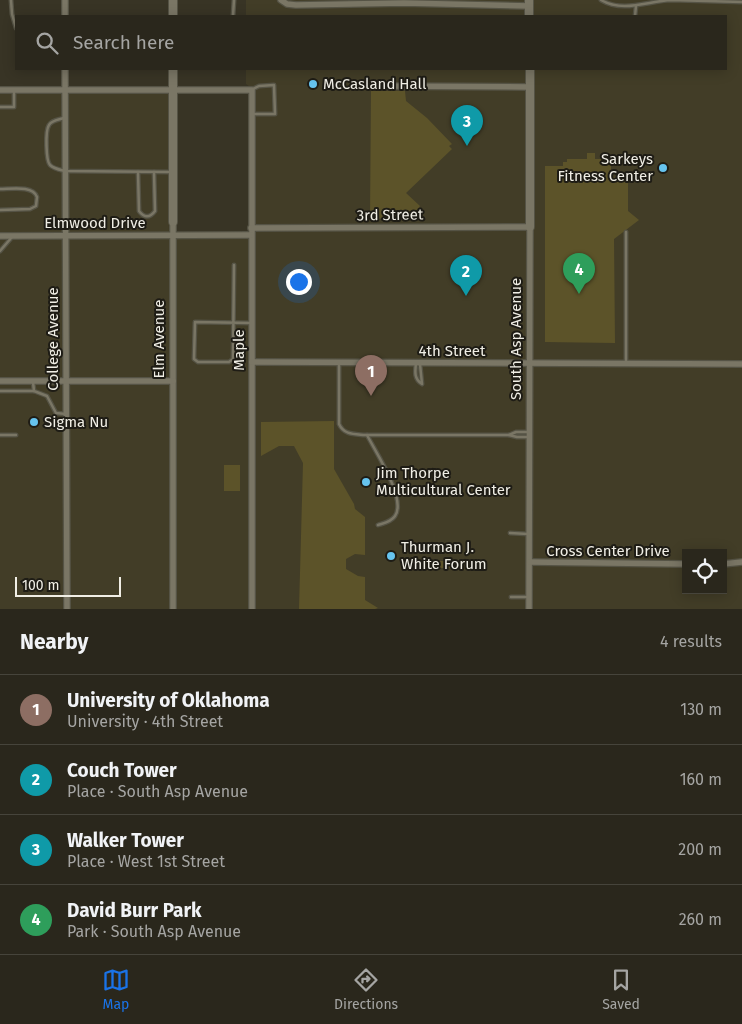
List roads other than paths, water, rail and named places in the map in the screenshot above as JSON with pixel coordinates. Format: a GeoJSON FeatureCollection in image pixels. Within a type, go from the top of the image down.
{"type":"FeatureCollection","features":[{"type":"Feature","properties":{"kind":"street"},"geometry":{"type":"LineString","coordinates":[[65,0],[65,15]]}},
{"type":"Feature","properties":{"kind":"street"},"geometry":{"type":"LineString","coordinates":[[173,0],[173,15]]}},
{"type":"Feature","properties":{"kind":"street"},"geometry":{"type":"LineString","coordinates":[[281,0],[287,4],[296,5],[529,3]]}},
{"type":"Feature","properties":{"kind":"street","name":"College Avenue"},"geometry":{"type":"LineString","coordinates":[[65,70],[67,609]]}},
{"type":"Feature","properties":{"kind":"street","name":"Elm Avenue"},"geometry":{"type":"LineString","coordinates":[[173,70],[174,609]]}},
{"type":"Feature","properties":{"kind":"street","name":"South Asp Avenue"},"geometry":{"type":"LineString","coordinates":[[529,609],[530,70]]}},
{"type":"Feature","properties":{"kind":"street"},"geometry":{"type":"LineString","coordinates":[[371,86],[530,87]]}},
{"type":"Feature","properties":{"kind":"street"},"geometry":{"type":"LineString","coordinates":[[0,90],[252,90]]}},
{"type":"Feature","properties":{"kind":"street","name":"Maple"},"geometry":{"type":"LineString","coordinates":[[252,90],[252,609]]}},
{"type":"Feature","properties":{"kind":"street","name":"3rd Street"},"geometry":{"type":"LineString","coordinates":[[251,228],[530,228]]}},
{"type":"Feature","properties":{"kind":"street","name":"Elmwood Drive"},"geometry":{"type":"LineString","coordinates":[[0,236],[251,236]]}},
{"type":"Feature","properties":{"kind":"street","name":"4th Street"},"geometry":{"type":"LineString","coordinates":[[252,362],[742,364]]}},
{"type":"Feature","properties":{"kind":"street"},"geometry":{"type":"LineString","coordinates":[[0,381],[173,381]]}},
{"type":"Feature","properties":{"kind":"street","name":"Cross Center Drive"},"geometry":{"type":"LineString","coordinates":[[530,562],[682,564]]}},
{"type":"Feature","properties":{"kind":"street"},"geometry":{"type":"LineString","coordinates":[[727,564],[742,562]]}},
{"type":"Feature","properties":{"kind":"lane"},"geometry":{"type":"LineString","coordinates":[[11,0],[15,24]]}},
{"type":"Feature","properties":{"kind":"lane"},"geometry":{"type":"LineString","coordinates":[[233,15],[234,0]]}},
{"type":"Feature","properties":{"kind":"lane"},"geometry":{"type":"LineString","coordinates":[[601,0],[618,6],[636,6],[671,0],[742,2]]}},
{"type":"Feature","properties":{"kind":"lane"},"geometry":{"type":"LineString","coordinates":[[635,15],[636,6]]}},
{"type":"Feature","properties":{"kind":"lane"},"geometry":{"type":"LineString","coordinates":[[252,90],[260,86],[274,85],[275,114],[252,114]]}},
{"type":"Feature","properties":{"kind":"lane"},"geometry":{"type":"LineString","coordinates":[[0,107],[14,107],[14,90]]}},
{"type":"Feature","properties":{"kind":"lane"},"geometry":{"type":"LineString","coordinates":[[65,118],[55,120],[49,125],[47,157],[51,167],[66,171],[173,172]]}},
{"type":"Feature","properties":{"kind":"lane"},"geometry":{"type":"LineString","coordinates":[[138,172],[139,211],[142,216],[148,217],[155,211],[154,172]]}},
{"type":"Feature","properties":{"kind":"lane"},"geometry":{"type":"LineString","coordinates":[[0,189],[28,189],[34,191],[37,197],[36,206],[30,209],[0,210]]}},
{"type":"Feature","properties":{"kind":"lane"},"geometry":{"type":"LineString","coordinates":[[626,232],[626,364]]}},
{"type":"Feature","properties":{"kind":"lane"},"geometry":{"type":"LineString","coordinates":[[0,251],[13,236]]}},
{"type":"Feature","properties":{"kind":"lane"},"geometry":{"type":"LineString","coordinates":[[234,265],[233,323],[233,359],[228,362],[198,362],[194,359],[195,322],[233,323],[252,323]]}},
{"type":"Feature","properties":{"kind":"lane"},"geometry":{"type":"LineString","coordinates":[[340,363],[339,424],[346,433],[366,435],[509,435],[516,432],[530,435]]}},
{"type":"Feature","properties":{"kind":"lane"},"geometry":{"type":"LineString","coordinates":[[418,363],[422,384],[417,381],[416,376],[418,363]]}},
{"type":"Feature","properties":{"kind":"lane"},"geometry":{"type":"LineString","coordinates":[[34,381],[34,391]]}},
{"type":"Feature","properties":{"kind":"lane"},"geometry":{"type":"LineString","coordinates":[[0,391],[34,391],[47,396],[56,412],[66,414]]}},
{"type":"Feature","properties":{"kind":"lane"},"geometry":{"type":"LineString","coordinates":[[0,435],[16,435]]}},
{"type":"Feature","properties":{"kind":"lane"},"geometry":{"type":"LineString","coordinates":[[366,435],[396,492],[396,513],[391,520],[378,525]]}},
{"type":"Feature","properties":{"kind":"lane"},"geometry":{"type":"LineString","coordinates":[[510,533],[529,534]]}},
{"type":"Feature","properties":{"kind":"lane"},"geometry":{"type":"LineString","coordinates":[[511,597],[529,597]]}},
{"type":"Feature","properties":{"kind":"place","name":"McCasland Hall"},"geometry":{"type":"Point","coordinates":[313,84]}},
{"type":"Feature","properties":{"kind":"place","name":"Walker Tower"},"geometry":{"type":"Point","coordinates":[467,146]}},
{"type":"Feature","properties":{"kind":"place","name":"Sarkeys Fitness Center"},"geometry":{"type":"Point","coordinates":[663,168]}},
{"type":"Feature","properties":{"kind":"place","name":"David Burr Park"},"geometry":{"type":"Point","coordinates":[579,294]}},
{"type":"Feature","properties":{"kind":"place","name":"Couch Tower"},"geometry":{"type":"Point","coordinates":[466,296]}},
{"type":"Feature","properties":{"kind":"place","name":"University of Oklahoma"},"geometry":{"type":"Point","coordinates":[371,396]}},
{"type":"Feature","properties":{"kind":"place","name":"Sigma Nu"},"geometry":{"type":"Point","coordinates":[34,422]}},
{"type":"Feature","properties":{"kind":"place","name":"Jim Thorpe Multicultural Center"},"geometry":{"type":"Point","coordinates":[366,482]}},
{"type":"Feature","properties":{"kind":"place","name":"Thurman J. White Forum"},"geometry":{"type":"Point","coordinates":[391,556]}}]}
